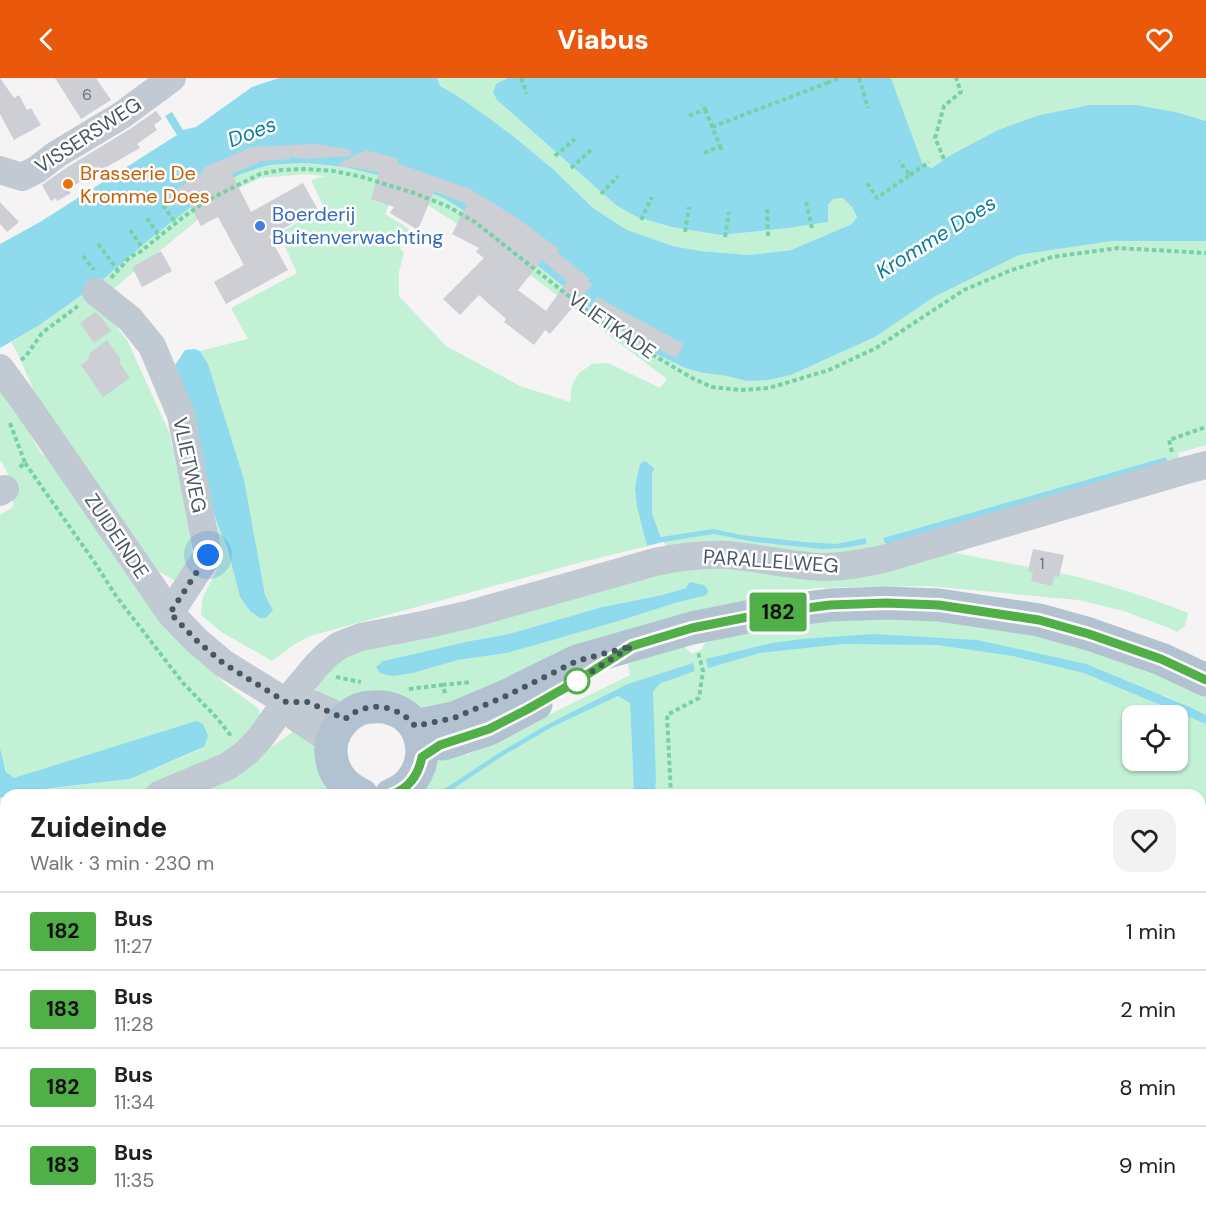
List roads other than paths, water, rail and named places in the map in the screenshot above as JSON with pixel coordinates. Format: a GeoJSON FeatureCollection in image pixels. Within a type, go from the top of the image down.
{"type":"FeatureCollection","features":[{"type":"Feature","properties":{"kind":"main road"},"geometry":{"type":"LineString","coordinates":[[415,726],[454,718],[506,696],[577,661],[692,628],[768,613],[830,605],[886,603],[939,605],[1039,620],[1089,634],[1161,659],[1206,680]]}},
{"type":"Feature","properties":{"kind":"main road"},"geometry":{"type":"LineString","coordinates":[[422,757],[440,745],[489,729],[528,709],[632,646]]}},
{"type":"Feature","properties":{"kind":"main road"},"geometry":{"type":"LineString","coordinates":[[345,789],[332,760],[339,730],[356,711],[382,706],[400,713],[415,726],[421,741],[422,757],[418,771],[415,778],[404,789]]}},
{"type":"Feature","properties":{"kind":"street","name":"VISSERSWEG"},"geometry":{"type":"LineString","coordinates":[[0,170],[22,177],[36,170],[57,154],[122,115],[172,78]]}},
{"type":"Feature","properties":{"kind":"street","name":"VLIETWEG"},"geometry":{"type":"LineString","coordinates":[[98,284],[152,346],[181,416],[208,555],[170,613]]}},
{"type":"Feature","properties":{"kind":"street","name":"ZUIDEINDE"},"geometry":{"type":"LineString","coordinates":[[1,370],[170,613],[223,663],[286,702],[308,702],[339,730]]}},
{"type":"Feature","properties":{"kind":"street","name":"PARALLELWEG"},"geometry":{"type":"LineString","coordinates":[[173,789],[228,766],[246,753],[328,654],[340,645],[361,637],[467,615],[644,565],[696,555],[728,555],[822,567],[857,565],[1195,468]]}},
{"type":"Feature","properties":{"kind":"water"},"geometry":{"type":"Polygon","coordinates":[[[279,78],[437,78],[440,86],[513,136],[553,169],[593,208],[627,230],[673,246],[749,255],[791,250],[852,224],[857,217],[852,207],[843,198],[833,199],[828,205],[828,222],[720,235],[672,227],[637,217],[617,206],[497,100],[493,92],[496,84],[508,78],[891,78],[923,165],[932,168],[998,130],[1040,115],[1089,105],[1136,105],[1176,112],[1206,121],[1206,241],[1112,241],[1019,255],[934,297],[875,337],[791,375],[768,380],[746,381],[685,368],[652,352],[590,308],[490,227],[445,199],[406,182],[345,167],[305,163],[269,165],[241,174],[218,186],[150,239],[99,283],[38,326],[0,348],[0,244],[40,222],[177,135],[165,116],[172,112],[183,130],[196,127],[252,87],[279,78]]]}},
{"type":"Feature","properties":{"kind":"water"},"geometry":{"type":"Polygon","coordinates":[[[185,350],[200,351],[208,364],[244,480],[265,595],[273,610],[266,618],[260,618],[250,611],[240,597],[228,550],[216,520],[175,365],[185,350]]]}},
{"type":"Feature","properties":{"kind":"water"},"geometry":{"type":"Polygon","coordinates":[[[1166,457],[1169,466],[897,545],[885,543],[883,538],[1166,457]]]}},
{"type":"Feature","properties":{"kind":"water"},"geometry":{"type":"Polygon","coordinates":[[[645,461],[654,468],[652,513],[661,537],[713,529],[741,535],[836,544],[866,538],[866,544],[823,549],[755,542],[714,534],[647,546],[637,507],[635,487],[640,464],[645,461]]]}},
{"type":"Feature","properties":{"kind":"water"},"geometry":{"type":"Polygon","coordinates":[[[690,582],[704,585],[708,590],[707,595],[507,653],[458,660],[413,673],[392,676],[380,673],[376,667],[383,661],[509,634],[602,607],[662,595],[686,588],[690,582]]]}},
{"type":"Feature","properties":{"kind":"water"},"geometry":{"type":"Polygon","coordinates":[[[873,634],[977,640],[1086,664],[1185,705],[1161,705],[1084,673],[1013,656],[937,645],[843,644],[760,653],[708,668],[706,659],[771,643],[873,634]]]}},
{"type":"Feature","properties":{"kind":"water"},"geometry":{"type":"Polygon","coordinates":[[[693,663],[695,671],[661,683],[653,691],[655,789],[634,789],[630,703],[618,696],[552,727],[453,789],[444,789],[541,728],[628,684],[693,663]]]}},
{"type":"Feature","properties":{"kind":"water"},"geometry":{"type":"Polygon","coordinates":[[[1188,706],[1206,715],[1206,724],[1188,716],[1188,706]]]}},
{"type":"Feature","properties":{"kind":"water"},"geometry":{"type":"Polygon","coordinates":[[[196,721],[203,724],[208,736],[204,747],[130,779],[46,789],[0,789],[0,748],[6,772],[14,778],[196,721]]]}},
{"type":"Feature","properties":{"kind":"place","name":"Brasserie De Kromme Does"},"geometry":{"type":"Point","coordinates":[68,184]}},
{"type":"Feature","properties":{"kind":"place","name":"Boerderij Buitenverwachting"},"geometry":{"type":"Point","coordinates":[260,226]}},
{"type":"Feature","properties":{"kind":"water label","name":"Does"},"geometry":{"type":"Point","coordinates":[252,132]}},
{"type":"Feature","properties":{"kind":"water label","name":"Kromme Does"},"geometry":{"type":"Point","coordinates":[936,237]}}]}
